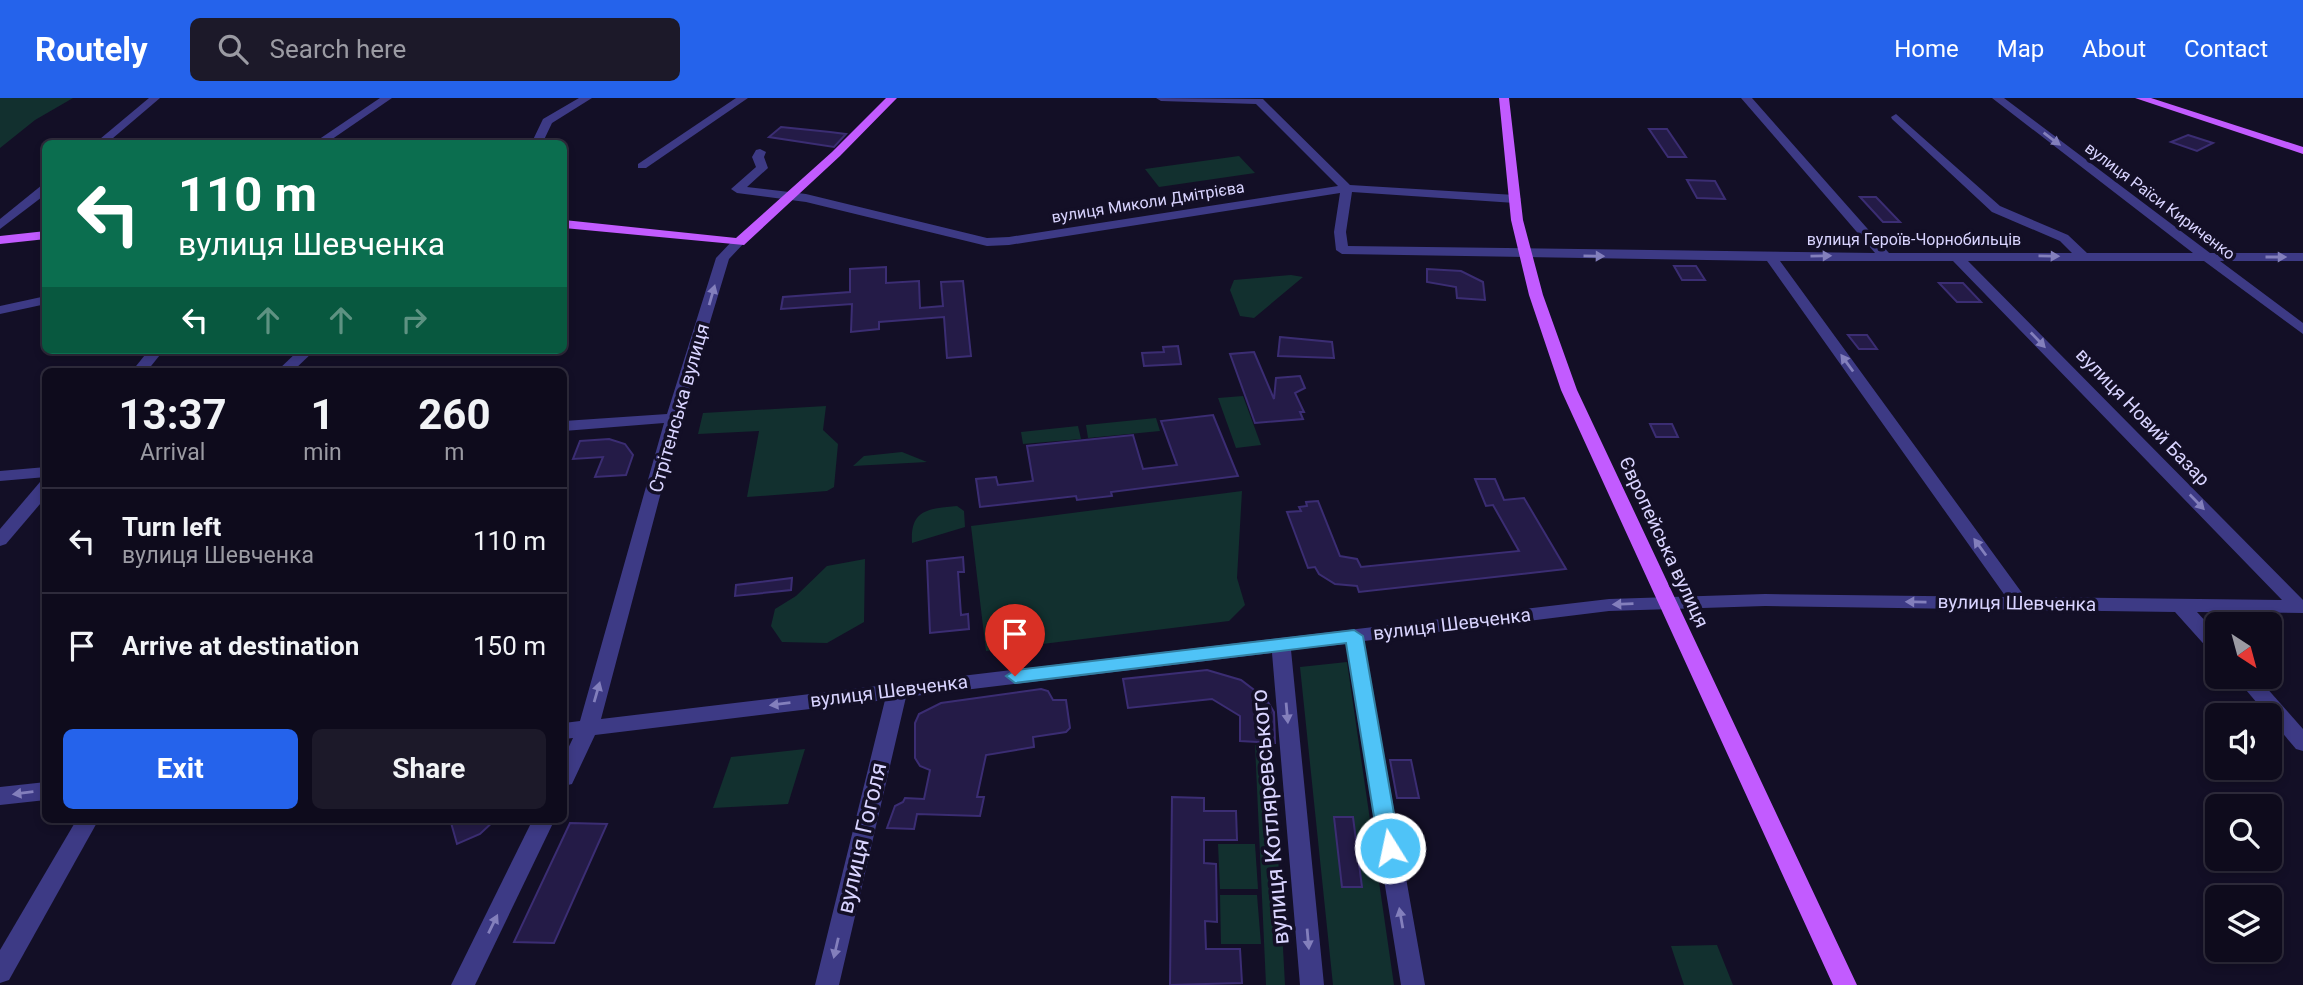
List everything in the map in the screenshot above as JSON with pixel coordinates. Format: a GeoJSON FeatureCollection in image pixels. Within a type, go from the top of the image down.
{"type":"FeatureCollection","features":[{"type":"Feature","properties":{"kind":"main road","name":"Стрітенська вулиця"},"geometry":{"type":"LineString","coordinates":[[739,242],[791,196],[892,98]]}},
{"type":"Feature","properties":{"kind":"main road","name":"Європейська вулиця"},"geometry":{"type":"LineString","coordinates":[[1504,98],[1515,199],[1526,254],[1536,295],[1569,390],[1665,603],[1845,985]]}},
{"type":"Feature","properties":{"kind":"main road"},"geometry":{"type":"LineString","coordinates":[[2140,98],[2303,151]]}},
{"type":"Feature","properties":{"kind":"main road"},"geometry":{"type":"LineString","coordinates":[[567,224],[739,242]]}},
{"type":"Feature","properties":{"kind":"main road"},"geometry":{"type":"LineString","coordinates":[[0,240],[42,235]]}},
{"type":"Feature","properties":{"kind":"street"},"geometry":{"type":"LineString","coordinates":[[104,140],[155,98]]}},
{"type":"Feature","properties":{"kind":"street"},"geometry":{"type":"LineString","coordinates":[[323,140],[387,98]]}},
{"type":"Feature","properties":{"kind":"street"},"geometry":{"type":"LineString","coordinates":[[538,140],[547,121],[587,98]]}},
{"type":"Feature","properties":{"kind":"street"},"geometry":{"type":"LineString","coordinates":[[642,166],[743,98]]}},
{"type":"Feature","properties":{"kind":"street"},"geometry":{"type":"LineString","coordinates":[[1161,98],[1259,101],[1347,188]]}},
{"type":"Feature","properties":{"kind":"street"},"geometry":{"type":"LineString","coordinates":[[1746,98],[1885,256]]}},
{"type":"Feature","properties":{"kind":"street","name":"вулиця Раїси Кириченко"},"geometry":{"type":"LineString","coordinates":[[1997,98],[2303,330]]}},
{"type":"Feature","properties":{"kind":"street"},"geometry":{"type":"LineString","coordinates":[[1896,117],[1996,209],[2064,238],[2084,257]]}},
{"type":"Feature","properties":{"kind":"street","name":"вулиця Миколи Дмітрієва"},"geometry":{"type":"LineString","coordinates":[[760,152],[758,157],[762,168],[737,190],[791,196],[998,243],[1347,188],[1515,199]]}},
{"type":"Feature","properties":{"kind":"street","name":"вулиця Героїв-Чорнобильців"},"geometry":{"type":"LineString","coordinates":[[1347,188],[1340,232],[1342,250],[1771,257],[2303,257]]}},
{"type":"Feature","properties":{"kind":"street"},"geometry":{"type":"LineString","coordinates":[[0,225],[42,191]]}},
{"type":"Feature","properties":{"kind":"street","name":"Стрітенська вулиця"},"geometry":{"type":"LineString","coordinates":[[567,772],[588,727],[673,418],[723,258],[739,242]]}},
{"type":"Feature","properties":{"kind":"street","name":"вулиця Новий Базар"},"geometry":{"type":"LineString","coordinates":[[1956,256],[2301,607]]}},
{"type":"Feature","properties":{"kind":"street"},"geometry":{"type":"LineString","coordinates":[[1771,257],[2020,603]]}},
{"type":"Feature","properties":{"kind":"street"},"geometry":{"type":"LineString","coordinates":[[0,310],[42,301]]}},
{"type":"Feature","properties":{"kind":"street"},"geometry":{"type":"LineString","coordinates":[[142,368],[154,354]]}},
{"type":"Feature","properties":{"kind":"street"},"geometry":{"type":"LineString","coordinates":[[287,368],[303,354]]}},
{"type":"Feature","properties":{"kind":"street"},"geometry":{"type":"LineString","coordinates":[[567,426],[673,418]]}},
{"type":"Feature","properties":{"kind":"street"},"geometry":{"type":"LineString","coordinates":[[0,476],[42,472]]}},
{"type":"Feature","properties":{"kind":"street"},"geometry":{"type":"LineString","coordinates":[[0,540],[42,491]]}},
{"type":"Feature","properties":{"kind":"street","name":"вулиця Шевченка"},"geometry":{"type":"LineString","coordinates":[[567,730],[1609,604],[1765,600],[2301,607]]}},
{"type":"Feature","properties":{"kind":"street"},"geometry":{"type":"LineString","coordinates":[[2180,605],[2205,633]]}},
{"type":"Feature","properties":{"kind":"street"},"geometry":{"type":"LineString","coordinates":[[1354,636],[1413,985]]}},
{"type":"Feature","properties":{"kind":"street","name":"вулиця Котляревського"},"geometry":{"type":"LineString","coordinates":[[1281,645],[1312,985]]}},
{"type":"Feature","properties":{"kind":"street"},"geometry":{"type":"LineString","coordinates":[[2256,690],[2303,743]]}},
{"type":"Feature","properties":{"kind":"street","name":"вулиця Гоголя"},"geometry":{"type":"LineString","coordinates":[[827,985],[897,691]]}},
{"type":"Feature","properties":{"kind":"street"},"geometry":{"type":"LineString","coordinates":[[0,796],[42,791]]}},
{"type":"Feature","properties":{"kind":"street"},"geometry":{"type":"LineString","coordinates":[[0,972],[86,823]]}},
{"type":"Feature","properties":{"kind":"street"},"geometry":{"type":"LineString","coordinates":[[463,985],[542,823]]}},
{"type":"Feature","properties":{"kind":"green space"},"geometry":{"type":"Polygon","coordinates":[[[0,98],[73,98],[35,120],[0,148],[0,98]]]}},
{"type":"Feature","properties":{"kind":"green space"},"geometry":{"type":"Polygon","coordinates":[[[1239,156],[1255,173],[1159,187],[1145,169],[1239,156]]]}},
{"type":"Feature","properties":{"kind":"green space"},"geometry":{"type":"Polygon","coordinates":[[[1291,275],[1303,277],[1254,318],[1240,316],[1230,290],[1234,280],[1291,275]]]}},
{"type":"Feature","properties":{"kind":"green space"},"geometry":{"type":"Polygon","coordinates":[[[1243,396],[1261,445],[1236,448],[1218,398],[1243,396]]]}},
{"type":"Feature","properties":{"kind":"green space"},"geometry":{"type":"Polygon","coordinates":[[[826,406],[823,430],[838,444],[834,487],[827,491],[747,497],[759,431],[698,434],[703,413],[826,406]]]}},
{"type":"Feature","properties":{"kind":"green space"},"geometry":{"type":"Polygon","coordinates":[[[1156,418],[1160,431],[1088,438],[1086,425],[1156,418]]]}},
{"type":"Feature","properties":{"kind":"green space"},"geometry":{"type":"Polygon","coordinates":[[[1078,426],[1081,439],[1023,444],[1021,432],[1078,426]]]}},
{"type":"Feature","properties":{"kind":"green space"},"geometry":{"type":"Polygon","coordinates":[[[902,452],[927,462],[853,466],[864,456],[902,452]]]}},
{"type":"Feature","properties":{"kind":"green space"},"geometry":{"type":"Polygon","coordinates":[[[1242,491],[1237,578],[1245,605],[1229,621],[986,651],[971,526],[1242,491]]]}},
{"type":"Feature","properties":{"kind":"green space"},"geometry":{"type":"Polygon","coordinates":[[[957,506],[964,511],[965,527],[912,543],[914,523],[918,517],[929,510],[957,506]]]}},
{"type":"Feature","properties":{"kind":"green space"},"geometry":{"type":"Polygon","coordinates":[[[865,559],[864,622],[827,643],[782,642],[771,626],[775,609],[796,596],[827,566],[865,559]]]}},
{"type":"Feature","properties":{"kind":"green space"},"geometry":{"type":"Polygon","coordinates":[[[1347,662],[1394,985],[1333,985],[1300,667],[1347,662]]]}},
{"type":"Feature","properties":{"kind":"green space"},"geometry":{"type":"Polygon","coordinates":[[[1255,745],[1272,745],[1285,985],[1266,985],[1255,745]]]}},
{"type":"Feature","properties":{"kind":"green space"},"geometry":{"type":"Polygon","coordinates":[[[805,749],[788,804],[713,808],[731,757],[805,749]]]}},
{"type":"Feature","properties":{"kind":"green space"},"geometry":{"type":"Polygon","coordinates":[[[1218,844],[1255,844],[1258,889],[1220,889],[1218,844]]]}},
{"type":"Feature","properties":{"kind":"green space"},"geometry":{"type":"Polygon","coordinates":[[[1220,895],[1257,895],[1261,944],[1221,944],[1220,895]]]}},
{"type":"Feature","properties":{"kind":"green space"},"geometry":{"type":"Polygon","coordinates":[[[1717,945],[1733,985],[1684,985],[1671,946],[1717,945]]]}},
{"type":"Feature","properties":{"kind":"building"},"geometry":{"type":"Polygon","coordinates":[[[781,127],[846,134],[834,147],[769,137],[781,127]]]}},
{"type":"Feature","properties":{"kind":"building"},"geometry":{"type":"Polygon","coordinates":[[[1649,129],[1667,129],[1686,157],[1668,157],[1649,129]]]}},
{"type":"Feature","properties":{"kind":"building"},"geometry":{"type":"Polygon","coordinates":[[[2188,135],[2213,143],[2197,151],[2171,142],[2188,135]]]}},
{"type":"Feature","properties":{"kind":"building"},"geometry":{"type":"Polygon","coordinates":[[[1687,180],[1715,181],[1725,199],[1697,198],[1687,180]]]}},
{"type":"Feature","properties":{"kind":"building"},"geometry":{"type":"Polygon","coordinates":[[[1860,197],[1876,197],[1900,222],[1883,222],[1860,197]]]}},
{"type":"Feature","properties":{"kind":"building"},"geometry":{"type":"Polygon","coordinates":[[[1674,266],[1696,266],[1705,280],[1682,280],[1674,266]]]}},
{"type":"Feature","properties":{"kind":"building"},"geometry":{"type":"Polygon","coordinates":[[[886,267],[886,283],[919,281],[920,308],[943,306],[941,282],[963,281],[971,356],[947,358],[944,317],[879,322],[879,329],[851,332],[852,304],[781,309],[783,297],[850,292],[850,269],[886,267]]]}},
{"type":"Feature","properties":{"kind":"building"},"geometry":{"type":"Polygon","coordinates":[[[1427,269],[1461,271],[1483,282],[1485,300],[1457,298],[1456,287],[1427,282],[1427,269]]]}},
{"type":"Feature","properties":{"kind":"building"},"geometry":{"type":"Polygon","coordinates":[[[1939,283],[1963,283],[1981,302],[1957,302],[1939,283]]]}},
{"type":"Feature","properties":{"kind":"building"},"geometry":{"type":"Polygon","coordinates":[[[1848,335],[1867,335],[1877,349],[1859,349],[1848,335]]]}},
{"type":"Feature","properties":{"kind":"building"},"geometry":{"type":"Polygon","coordinates":[[[1280,337],[1332,342],[1334,358],[1278,356],[1280,337]]]}},
{"type":"Feature","properties":{"kind":"building"},"geometry":{"type":"Polygon","coordinates":[[[1178,346],[1181,364],[1144,366],[1142,353],[1164,352],[1163,347],[1178,346]]]}},
{"type":"Feature","properties":{"kind":"building"},"geometry":{"type":"Polygon","coordinates":[[[1254,352],[1274,399],[1276,378],[1300,376],[1305,388],[1295,393],[1304,412],[1300,412],[1303,419],[1255,423],[1230,354],[1254,352]]]}},
{"type":"Feature","properties":{"kind":"building"},"geometry":{"type":"Polygon","coordinates":[[[1213,415],[1238,476],[1111,492],[1112,496],[1077,500],[1076,496],[980,507],[976,479],[996,477],[998,485],[1033,481],[1027,446],[1133,435],[1143,469],[1177,465],[1161,421],[1213,415]]]}},
{"type":"Feature","properties":{"kind":"building"},"geometry":{"type":"Polygon","coordinates":[[[1650,424],[1672,424],[1678,437],[1656,437],[1650,424]]]}},
{"type":"Feature","properties":{"kind":"building"},"geometry":{"type":"Polygon","coordinates":[[[609,439],[625,444],[633,455],[626,475],[595,477],[603,457],[573,459],[580,441],[609,439]]]}},
{"type":"Feature","properties":{"kind":"building"},"geometry":{"type":"Polygon","coordinates":[[[1475,479],[1495,479],[1504,500],[1524,498],[1566,569],[1359,592],[1357,586],[1335,584],[1319,574],[1315,567],[1308,568],[1287,512],[1301,511],[1299,507],[1307,506],[1306,502],[1318,501],[1340,556],[1357,559],[1361,567],[1519,551],[1493,505],[1486,506],[1475,479]]]}},
{"type":"Feature","properties":{"kind":"building"},"geometry":{"type":"Polygon","coordinates":[[[963,557],[964,572],[958,572],[961,615],[968,614],[969,629],[930,633],[927,561],[963,557]]]}},
{"type":"Feature","properties":{"kind":"building"},"geometry":{"type":"Polygon","coordinates":[[[792,578],[791,590],[735,596],[736,585],[792,578]]]}},
{"type":"Feature","properties":{"kind":"building"},"geometry":{"type":"Polygon","coordinates":[[[1207,670],[1241,680],[1266,699],[1274,712],[1275,743],[1240,741],[1240,716],[1212,699],[1128,708],[1123,679],[1207,670]]]}},
{"type":"Feature","properties":{"kind":"building"},"geometry":{"type":"Polygon","coordinates":[[[1041,689],[1048,691],[1053,700],[1066,700],[1070,728],[1066,732],[1033,737],[1034,747],[986,755],[977,797],[984,797],[980,816],[917,814],[914,829],[887,828],[895,806],[905,798],[924,799],[930,770],[920,766],[915,758],[915,723],[919,714],[941,703],[1041,689]]]}},
{"type":"Feature","properties":{"kind":"building"},"geometry":{"type":"Polygon","coordinates":[[[1390,760],[1411,760],[1419,798],[1397,798],[1390,760]]]}},
{"type":"Feature","properties":{"kind":"building"},"geometry":{"type":"Polygon","coordinates":[[[1172,797],[1204,798],[1204,811],[1236,811],[1237,840],[1204,840],[1204,863],[1216,864],[1217,922],[1205,921],[1206,949],[1240,949],[1242,983],[1170,985],[1172,797]]]}},
{"type":"Feature","properties":{"kind":"building"},"geometry":{"type":"Polygon","coordinates":[[[1334,817],[1353,817],[1362,887],[1342,887],[1334,817]]]}},
{"type":"Feature","properties":{"kind":"building"},"geometry":{"type":"Polygon","coordinates":[[[451,823],[492,823],[480,834],[457,844],[451,823]]]}},
{"type":"Feature","properties":{"kind":"building"},"geometry":{"type":"Polygon","coordinates":[[[570,823],[607,824],[554,943],[514,942],[570,823]]]}},
{"type":"Feature","properties":{"kind":"route"},"geometry":{"type":"LineString","coordinates":[[1015,676],[1354,636],[1390,848]]}}]}
